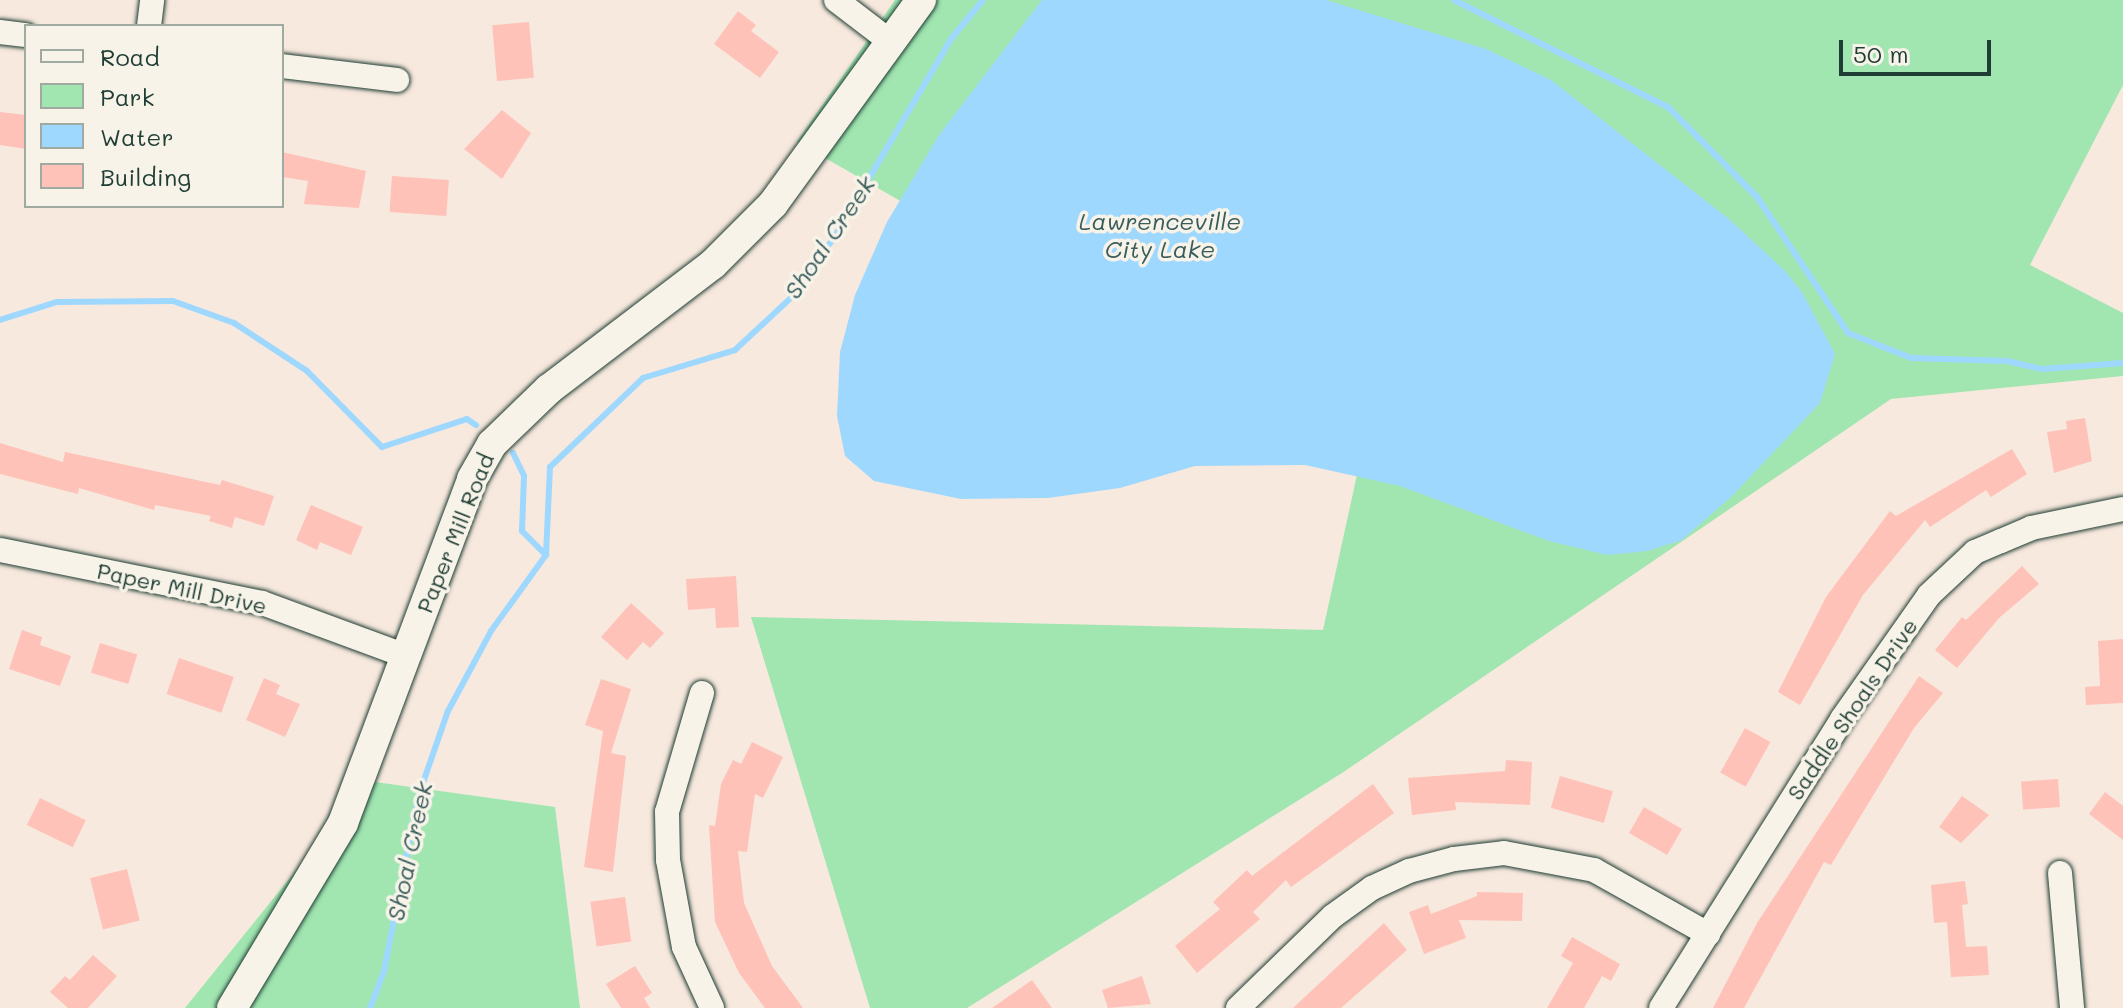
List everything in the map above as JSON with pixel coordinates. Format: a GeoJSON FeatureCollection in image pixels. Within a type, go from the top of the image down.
{"type":"FeatureCollection","features":[{"type":"Feature","properties":{"kind":"street"},"geometry":{"type":"LineString","coordinates":[[149,24],[152,0]]}},
{"type":"Feature","properties":{"kind":"street"},"geometry":{"type":"LineString","coordinates":[[836,0],[891,42]]}},
{"type":"Feature","properties":{"kind":"street","name":"Paper Mill Road"},"geometry":{"type":"LineString","coordinates":[[232,1008],[343,823],[472,479],[492,444],[549,389],[723,254],[773,204],[921,0]]}},
{"type":"Feature","properties":{"kind":"street"},"geometry":{"type":"LineString","coordinates":[[0,32],[24,35]]}},
{"type":"Feature","properties":{"kind":"street"},"geometry":{"type":"LineString","coordinates":[[284,66],[397,80]]}},
{"type":"Feature","properties":{"kind":"street","name":"Saddle Shoals Drive"},"geometry":{"type":"LineString","coordinates":[[1661,1008],[1858,693],[1929,595],[1975,552],[2044,524],[2123,509]]}},
{"type":"Feature","properties":{"kind":"street","name":"Paper Mill Drive"},"geometry":{"type":"LineString","coordinates":[[0,550],[262,603],[406,656]]}},
{"type":"Feature","properties":{"kind":"street"},"geometry":{"type":"LineString","coordinates":[[702,693],[667,812],[668,860],[684,947],[712,1008]]}},
{"type":"Feature","properties":{"kind":"street"},"geometry":{"type":"LineString","coordinates":[[1238,1008],[1333,916],[1372,888],[1454,859],[1504,853],[1594,870],[1708,934]]}},
{"type":"Feature","properties":{"kind":"street"},"geometry":{"type":"LineString","coordinates":[[2060,873],[2072,1008]]}},
{"type":"Feature","properties":{"kind":"green space"},"geometry":{"type":"Polygon","coordinates":[[[895,0],[2123,0],[2123,85],[2030,265],[2123,313],[2123,376],[1891,399],[1342,773],[967,1008],[870,1008],[751,617],[1323,630],[1404,260],[904,203],[797,142],[895,0]]]}},
{"type":"Feature","properties":{"kind":"green space"},"geometry":{"type":"Polygon","coordinates":[[[368,781],[555,807],[580,1008],[185,1008],[368,781]]]}},
{"type":"Feature","properties":{"kind":"water","name":"Lawrenceville City Lake"},"geometry":{"type":"Polygon","coordinates":[[[1042,0],[1326,0],[1486,49],[1551,80],[1729,219],[1784,270],[1802,292],[1835,354],[1820,403],[1732,496],[1682,540],[1648,551],[1607,555],[1549,541],[1400,486],[1305,465],[1195,466],[1120,488],[1048,498],[961,499],[874,481],[845,456],[837,416],[840,352],[855,295],[887,222],[939,135],[1042,0]]]}},
{"type":"Feature","properties":{"kind":"building"},"geometry":{"type":"Polygon","coordinates":[[[738,11],[756,25],[751,31],[779,52],[760,78],[714,44],[738,11]]]}},
{"type":"Feature","properties":{"kind":"building"},"geometry":{"type":"Polygon","coordinates":[[[529,22],[534,78],[497,81],[492,25],[529,22]]]}},
{"type":"Feature","properties":{"kind":"building"},"geometry":{"type":"Polygon","coordinates":[[[502,110],[531,133],[502,179],[464,149],[502,110]]]}},
{"type":"Feature","properties":{"kind":"building"},"geometry":{"type":"Polygon","coordinates":[[[0,112],[24,115],[24,149],[0,145],[0,112]]]}},
{"type":"Feature","properties":{"kind":"building"},"geometry":{"type":"Polygon","coordinates":[[[284,152],[366,171],[359,208],[304,204],[308,181],[284,177],[284,152]]]}},
{"type":"Feature","properties":{"kind":"building"},"geometry":{"type":"Polygon","coordinates":[[[392,176],[449,180],[446,216],[389,212],[392,176]]]}},
{"type":"Feature","properties":{"kind":"building"},"geometry":{"type":"Polygon","coordinates":[[[2085,418],[2092,461],[2054,473],[2047,432],[2067,429],[2066,421],[2085,418]]]}},
{"type":"Feature","properties":{"kind":"building"},"geometry":{"type":"Polygon","coordinates":[[[0,443],[63,462],[65,452],[220,485],[222,480],[274,496],[264,526],[235,517],[232,528],[209,521],[211,516],[155,505],[154,510],[79,488],[78,494],[0,474],[0,443]]]}},
{"type":"Feature","properties":{"kind":"building"},"geometry":{"type":"Polygon","coordinates":[[[2012,449],[2027,474],[1991,497],[1986,490],[1930,527],[1925,520],[1863,595],[1800,705],[1778,692],[1826,597],[1890,511],[1896,516],[2012,449]]]}},
{"type":"Feature","properties":{"kind":"building"},"geometry":{"type":"Polygon","coordinates":[[[311,505],[363,527],[351,555],[320,542],[317,550],[296,540],[311,505]]]}},
{"type":"Feature","properties":{"kind":"building"},"geometry":{"type":"Polygon","coordinates":[[[2022,566],[2039,584],[1999,618],[1957,668],[1935,650],[1962,617],[1966,620],[2022,566]]]}},
{"type":"Feature","properties":{"kind":"building"},"geometry":{"type":"Polygon","coordinates":[[[736,576],[739,627],[716,628],[715,608],[688,610],[686,579],[736,576]]]}},
{"type":"Feature","properties":{"kind":"building"},"geometry":{"type":"Polygon","coordinates":[[[631,603],[664,633],[650,648],[643,642],[627,660],[601,637],[631,603]]]}},
{"type":"Feature","properties":{"kind":"building"},"geometry":{"type":"Polygon","coordinates":[[[22,630],[42,637],[40,645],[71,656],[60,686],[9,669],[22,630]]]}},
{"type":"Feature","properties":{"kind":"building"},"geometry":{"type":"Polygon","coordinates":[[[2123,639],[2123,703],[2086,705],[2085,687],[2100,686],[2098,641],[2123,639]]]}},
{"type":"Feature","properties":{"kind":"building"},"geometry":{"type":"Polygon","coordinates":[[[100,643],[137,654],[128,684],[91,673],[100,643]]]}},
{"type":"Feature","properties":{"kind":"building"},"geometry":{"type":"Polygon","coordinates":[[[179,658],[234,677],[221,713],[167,694],[179,658]]]}},
{"type":"Feature","properties":{"kind":"building"},"geometry":{"type":"Polygon","coordinates":[[[1919,676],[1943,693],[1914,728],[1831,865],[1824,862],[1744,1008],[1713,1008],[1757,923],[1919,676]]]}},
{"type":"Feature","properties":{"kind":"building"},"geometry":{"type":"Polygon","coordinates":[[[264,678],[280,685],[276,694],[300,704],[285,737],[246,720],[264,678]]]}},
{"type":"Feature","properties":{"kind":"building"},"geometry":{"type":"Polygon","coordinates":[[[601,679],[631,689],[611,753],[626,756],[613,872],[584,867],[603,731],[585,725],[601,679]]]}},
{"type":"Feature","properties":{"kind":"building"},"geometry":{"type":"Polygon","coordinates":[[[1745,728],[1770,742],[1746,787],[1720,773],[1745,728]]]}},
{"type":"Feature","properties":{"kind":"building"},"geometry":{"type":"Polygon","coordinates":[[[752,742],[783,757],[763,798],[755,794],[747,852],[738,851],[744,903],[772,966],[803,1008],[765,1008],[739,973],[715,922],[709,825],[715,826],[721,784],[733,760],[741,764],[752,742]]]}},
{"type":"Feature","properties":{"kind":"building"},"geometry":{"type":"Polygon","coordinates":[[[1506,760],[1532,762],[1530,805],[1455,802],[1456,810],[1412,815],[1408,778],[1505,771],[1506,760]]]}},
{"type":"Feature","properties":{"kind":"building"},"geometry":{"type":"Polygon","coordinates":[[[1560,776],[1613,791],[1604,823],[1551,808],[1560,776]]]}},
{"type":"Feature","properties":{"kind":"building"},"geometry":{"type":"Polygon","coordinates":[[[2058,779],[2060,807],[2023,810],[2021,782],[2058,779]]]}},
{"type":"Feature","properties":{"kind":"building"},"geometry":{"type":"Polygon","coordinates":[[[1373,784],[1394,813],[1291,887],[1286,880],[1253,912],[1260,919],[1197,973],[1175,946],[1220,909],[1213,902],[1247,870],[1252,876],[1373,784]]]}},
{"type":"Feature","properties":{"kind":"building"},"geometry":{"type":"Polygon","coordinates":[[[2105,792],[2123,806],[2123,840],[2089,814],[2105,792]]]}},
{"type":"Feature","properties":{"kind":"building"},"geometry":{"type":"Polygon","coordinates":[[[1962,796],[1989,815],[1961,843],[1939,827],[1962,796]]]}},
{"type":"Feature","properties":{"kind":"building"},"geometry":{"type":"Polygon","coordinates":[[[40,798],[86,820],[73,847],[27,825],[40,798]]]}},
{"type":"Feature","properties":{"kind":"building"},"geometry":{"type":"Polygon","coordinates":[[[1644,807],[1682,829],[1667,855],[1629,833],[1644,807]]]}},
{"type":"Feature","properties":{"kind":"building"},"geometry":{"type":"Polygon","coordinates":[[[127,869],[140,920],[103,930],[90,878],[127,869]]]}},
{"type":"Feature","properties":{"kind":"building"},"geometry":{"type":"Polygon","coordinates":[[[1965,881],[1968,904],[1962,905],[1966,947],[1987,946],[1989,975],[1951,977],[1947,922],[1934,923],[1931,885],[1965,881]]]}},
{"type":"Feature","properties":{"kind":"building"},"geometry":{"type":"Polygon","coordinates":[[[1477,892],[1523,893],[1522,921],[1459,920],[1466,938],[1424,954],[1409,912],[1428,905],[1431,914],[1477,896],[1477,892]]]}},
{"type":"Feature","properties":{"kind":"building"},"geometry":{"type":"Polygon","coordinates":[[[625,897],[631,942],[597,946],[590,902],[625,897]]]}},
{"type":"Feature","properties":{"kind":"building"},"geometry":{"type":"Polygon","coordinates":[[[1384,923],[1407,950],[1341,1008],[1293,1008],[1384,923]]]}},
{"type":"Feature","properties":{"kind":"building"},"geometry":{"type":"Polygon","coordinates":[[[1572,937],[1620,964],[1611,981],[1602,976],[1584,1008],[1547,1008],[1573,963],[1561,956],[1572,937]]]}},
{"type":"Feature","properties":{"kind":"building"},"geometry":{"type":"Polygon","coordinates":[[[93,955],[117,976],[88,1008],[68,1008],[50,992],[65,976],[70,980],[93,955]]]}},
{"type":"Feature","properties":{"kind":"building"},"geometry":{"type":"Polygon","coordinates":[[[635,966],[652,993],[644,998],[650,1008],[621,1008],[606,984],[635,966]]]}},
{"type":"Feature","properties":{"kind":"building"},"geometry":{"type":"Polygon","coordinates":[[[1142,976],[1151,1004],[1108,1008],[1102,990],[1142,976]]]}},
{"type":"Feature","properties":{"kind":"building"},"geometry":{"type":"Polygon","coordinates":[[[1032,980],[1052,1008],[992,1008],[1032,980]]]}},
{"type":"Feature","properties":{"kind":"waterway","name":"Shoal Creek"},"geometry":{"type":"LineString","coordinates":[[370,1008],[384,971],[418,797],[448,711],[491,631],[546,555],[550,467],[643,378],[735,350],[793,296],[835,236],[951,39],[983,0]]}},
{"type":"Feature","properties":{"kind":"waterway"},"geometry":{"type":"LineString","coordinates":[[1454,0],[1668,107],[1757,197],[1848,333],[1911,358],[2007,361],[2042,369],[2123,363]]}},
{"type":"Feature","properties":{"kind":"waterway"},"geometry":{"type":"LineString","coordinates":[[0,320],[57,302],[173,301],[234,323],[307,371],[382,447],[467,419],[476,425]]}},
{"type":"Feature","properties":{"kind":"waterway"},"geometry":{"type":"LineString","coordinates":[[513,453],[524,476],[522,531],[546,555]]}}]}
